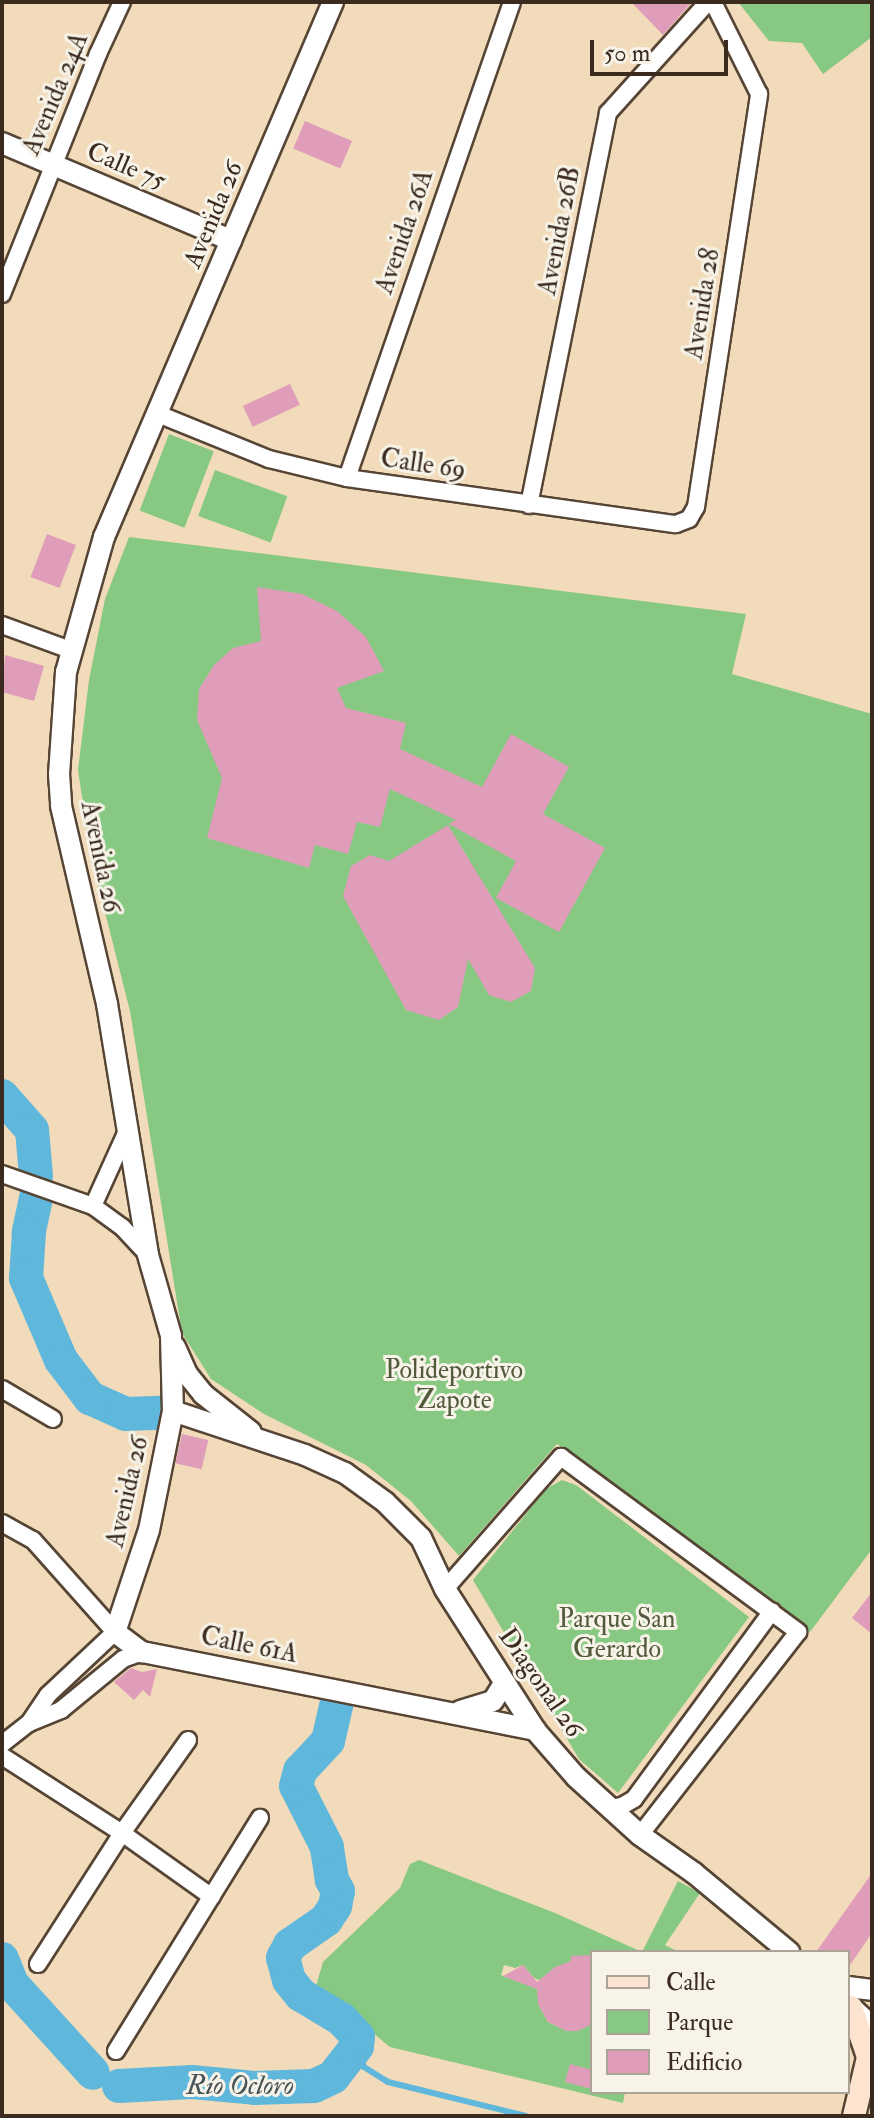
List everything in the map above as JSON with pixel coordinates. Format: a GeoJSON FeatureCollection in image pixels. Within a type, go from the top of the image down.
{"type":"FeatureCollection","features":[{"type":"Feature","properties":{"kind":"main road"},"geometry":{"type":"LineString","coordinates":[[850,2001],[870,2049],[854,2116]]}},
{"type":"Feature","properties":{"kind":"street","name":"Avenida 24A"},"geometry":{"type":"LineString","coordinates":[[2,294],[52,164],[122,2]]}},
{"type":"Feature","properties":{"kind":"street","name":"Avenida 26"},"geometry":{"type":"LineString","coordinates":[[29,1723],[48,1695],[115,1632],[149,1530],[173,1411],[171,1336],[148,1255],[107,1004],[61,806],[61,715],[70,650],[104,537],[333,2]]}},
{"type":"Feature","properties":{"kind":"street","name":"Avenida 26A"},"geometry":{"type":"LineString","coordinates":[[347,478],[512,2]]}},
{"type":"Feature","properties":{"kind":"street","name":"Avenida 28"},"geometry":{"type":"LineString","coordinates":[[689,519],[696,507],[759,94],[710,2]]}},
{"type":"Feature","properties":{"kind":"street","name":"Avenida 26B"},"geometry":{"type":"LineString","coordinates":[[529,505],[608,113],[710,2]]}},
{"type":"Feature","properties":{"kind":"street","name":"Calle 75"},"geometry":{"type":"LineString","coordinates":[[2,143],[231,240]]}},
{"type":"Feature","properties":{"kind":"street","name":"Calle 69"},"geometry":{"type":"LineString","coordinates":[[158,414],[269,459],[347,478],[676,524],[689,519]]}},
{"type":"Feature","properties":{"kind":"street"},"geometry":{"type":"LineString","coordinates":[[2,625],[70,650]]}},
{"type":"Feature","properties":{"kind":"street"},"geometry":{"type":"LineString","coordinates":[[93,1206],[129,1128]]}},
{"type":"Feature","properties":{"kind":"street"},"geometry":{"type":"LineString","coordinates":[[2,1174],[93,1206],[122,1227],[148,1255]]}},
{"type":"Feature","properties":{"kind":"street","name":"Diagonal 26"},"geometry":{"type":"LineString","coordinates":[[171,1336],[187,1374],[203,1394],[264,1442]]}},
{"type":"Feature","properties":{"kind":"street"},"geometry":{"type":"LineString","coordinates":[[2,1389],[53,1419]]}},
{"type":"Feature","properties":{"kind":"street","name":"Diagonal 26"},"geometry":{"type":"LineString","coordinates":[[173,1411],[345,1473],[385,1502],[421,1538],[445,1589],[535,1730],[608,1808],[694,1873],[787,1950]]}},
{"type":"Feature","properties":{"kind":"street"},"geometry":{"type":"LineString","coordinates":[[445,1589],[561,1457],[798,1632],[640,1835]]}},
{"type":"Feature","properties":{"kind":"street","name":"Calle 61A"},"geometry":{"type":"LineString","coordinates":[[2,1523],[33,1540],[115,1632],[142,1652],[535,1730]]}},
{"type":"Feature","properties":{"kind":"street"},"geometry":{"type":"LineString","coordinates":[[608,1808],[634,1799],[772,1611]]}},
{"type":"Feature","properties":{"kind":"street","name":"Avenida 26"},"geometry":{"type":"LineString","coordinates":[[2,1744],[29,1723],[61,1710],[123,1659],[142,1652]]}},
{"type":"Feature","properties":{"kind":"street"},"geometry":{"type":"LineString","coordinates":[[456,1712],[493,1701],[505,1682]]}},
{"type":"Feature","properties":{"kind":"street"},"geometry":{"type":"LineString","coordinates":[[38,1964],[122,1833],[188,1740]]}},
{"type":"Feature","properties":{"kind":"street"},"geometry":{"type":"LineString","coordinates":[[2,1756],[122,1833],[212,1897]]}},
{"type":"Feature","properties":{"kind":"street"},"geometry":{"type":"LineString","coordinates":[[116,2051],[260,1818]]}},
{"type":"Feature","properties":{"kind":"street"},"geometry":{"type":"LineString","coordinates":[[850,1999],[872,1990]]}},
{"type":"Feature","properties":{"kind":"street"},"geometry":{"type":"LineString","coordinates":[[850,2000],[872,2026]]}},
{"type":"Feature","properties":{"kind":"green space"},"geometry":{"type":"Polygon","coordinates":[[[738,2],[872,2],[872,37],[823,74],[802,43],[769,41],[738,2]]]}},
{"type":"Feature","properties":{"kind":"green space"},"geometry":{"type":"Polygon","coordinates":[[[169,434],[214,451],[184,528],[140,511],[169,434]]]}},
{"type":"Feature","properties":{"kind":"green space"},"geometry":{"type":"Polygon","coordinates":[[[215,470],[287,496],[271,542],[198,516],[215,470]]]}},
{"type":"Feature","properties":{"kind":"green space","name":"Polideportivo Zapote"},"geometry":{"type":"Polygon","coordinates":[[[129,537],[746,614],[732,674],[872,714],[872,1549],[810,1632],[557,1444],[459,1556],[411,1501],[366,1465],[264,1414],[211,1379],[182,1333],[130,1011],[91,857],[78,770],[89,680],[105,599],[129,537]]]}},
{"type":"Feature","properties":{"kind":"green space","name":"Parque San Gerardo"},"geometry":{"type":"Polygon","coordinates":[[[562,1480],[576,1485],[749,1617],[618,1793],[579,1759],[473,1580],[546,1489],[562,1480]]]}},
{"type":"Feature","properties":{"kind":"green space"},"geometry":{"type":"Polygon","coordinates":[[[419,1860],[555,1913],[638,1950],[590,1950],[590,1958],[555,1967],[541,1981],[534,1978],[523,1965],[515,1968],[504,1965],[501,1975],[538,1989],[538,2004],[548,2022],[567,2031],[590,2025],[590,2094],[625,2094],[623,2103],[390,2047],[316,1986],[323,1962],[400,1888],[410,1864],[419,1860]]]}},
{"type":"Feature","properties":{"kind":"green space"},"geometry":{"type":"Polygon","coordinates":[[[678,1881],[700,1893],[665,1945],[675,1950],[643,1950],[678,1881]]]}},
{"type":"Feature","properties":{"kind":"building"},"geometry":{"type":"Polygon","coordinates":[[[631,2],[692,2],[663,35],[631,2]]]}},
{"type":"Feature","properties":{"kind":"building"},"geometry":{"type":"Polygon","coordinates":[[[305,121],[352,141],[340,169],[293,149],[305,121]]]}},
{"type":"Feature","properties":{"kind":"building"},"geometry":{"type":"Polygon","coordinates":[[[290,384],[300,405],[253,427],[243,406],[290,384]]]}},
{"type":"Feature","properties":{"kind":"building"},"geometry":{"type":"Polygon","coordinates":[[[47,534],[76,545],[59,588],[31,577],[47,534]]]}},
{"type":"Feature","properties":{"kind":"building"},"geometry":{"type":"Polygon","coordinates":[[[257,587],[302,594],[337,611],[366,637],[384,671],[337,688],[346,708],[406,723],[400,749],[482,787],[511,734],[569,767],[543,814],[605,848],[559,932],[496,898],[516,861],[449,824],[456,820],[390,789],[380,827],[357,822],[348,854],[315,845],[309,868],[207,838],[222,778],[197,720],[199,689],[214,665],[233,648],[261,641],[257,587]]]}},
{"type":"Feature","properties":{"kind":"building"},"geometry":{"type":"Polygon","coordinates":[[[5,655],[44,666],[34,701],[2,692],[5,655]]]}},
{"type":"Feature","properties":{"kind":"building"},"geometry":{"type":"Polygon","coordinates":[[[448,825],[535,968],[531,991],[511,1002],[489,995],[468,959],[458,1007],[439,1020],[406,1010],[343,896],[351,866],[370,855],[389,861],[448,825]]]}},
{"type":"Feature","properties":{"kind":"building"},"geometry":{"type":"Polygon","coordinates":[[[182,1434],[208,1440],[202,1469],[175,1463],[182,1434]]]}},
{"type":"Feature","properties":{"kind":"building"},"geometry":{"type":"Polygon","coordinates":[[[872,1592],[872,1634],[852,1618],[872,1592]]]}},
{"type":"Feature","properties":{"kind":"building"},"geometry":{"type":"Polygon","coordinates":[[[131,1668],[142,1672],[157,1669],[150,1697],[143,1690],[134,1700],[114,1682],[131,1668]]]}},
{"type":"Feature","properties":{"kind":"building"},"geometry":{"type":"Polygon","coordinates":[[[872,1873],[872,1933],[850,1965],[850,1950],[817,1950],[872,1873]]]}},
{"type":"Feature","properties":{"kind":"building"},"geometry":{"type":"Polygon","coordinates":[[[590,1955],[590,2025],[578,2031],[567,2031],[548,2022],[538,2004],[537,1989],[503,1976],[523,1965],[537,1982],[555,1967],[571,1961],[571,1956],[590,1955]]]}},
{"type":"Feature","properties":{"kind":"building"},"geometry":{"type":"Polygon","coordinates":[[[570,2064],[590,2069],[590,2088],[565,2082],[570,2064]]]}},
{"type":"Feature","properties":{"kind":"waterway","name":"Río Ocloro"},"geometry":{"type":"LineString","coordinates":[[2,1096],[32,1130],[36,1176]]}},
{"type":"Feature","properties":{"kind":"waterway","name":"Río Ocloro"},"geometry":{"type":"LineString","coordinates":[[36,1198],[29,1232],[26,1278],[61,1360],[90,1398],[126,1414],[161,1413]]}},
{"type":"Feature","properties":{"kind":"waterway","name":"Río Ocloro"},"geometry":{"type":"LineString","coordinates":[[119,2086],[192,2082],[255,2088],[314,2086],[333,2077],[357,2046],[358,2037],[341,2019],[301,1995],[289,1980],[283,1958],[290,1945],[326,1920],[335,1906],[338,1891],[332,1880],[327,1847],[296,1786],[300,1771],[328,1741],[336,1705]]}},
{"type":"Feature","properties":{"kind":"waterway","name":"Río Ocloro"},"geometry":{"type":"LineString","coordinates":[[2,1959],[12,1984],[93,2073]]}},
{"type":"Feature","properties":{"kind":"waterway"},"geometry":{"type":"LineString","coordinates":[[357,2046],[364,2067],[388,2082],[526,2116]]}}]}
